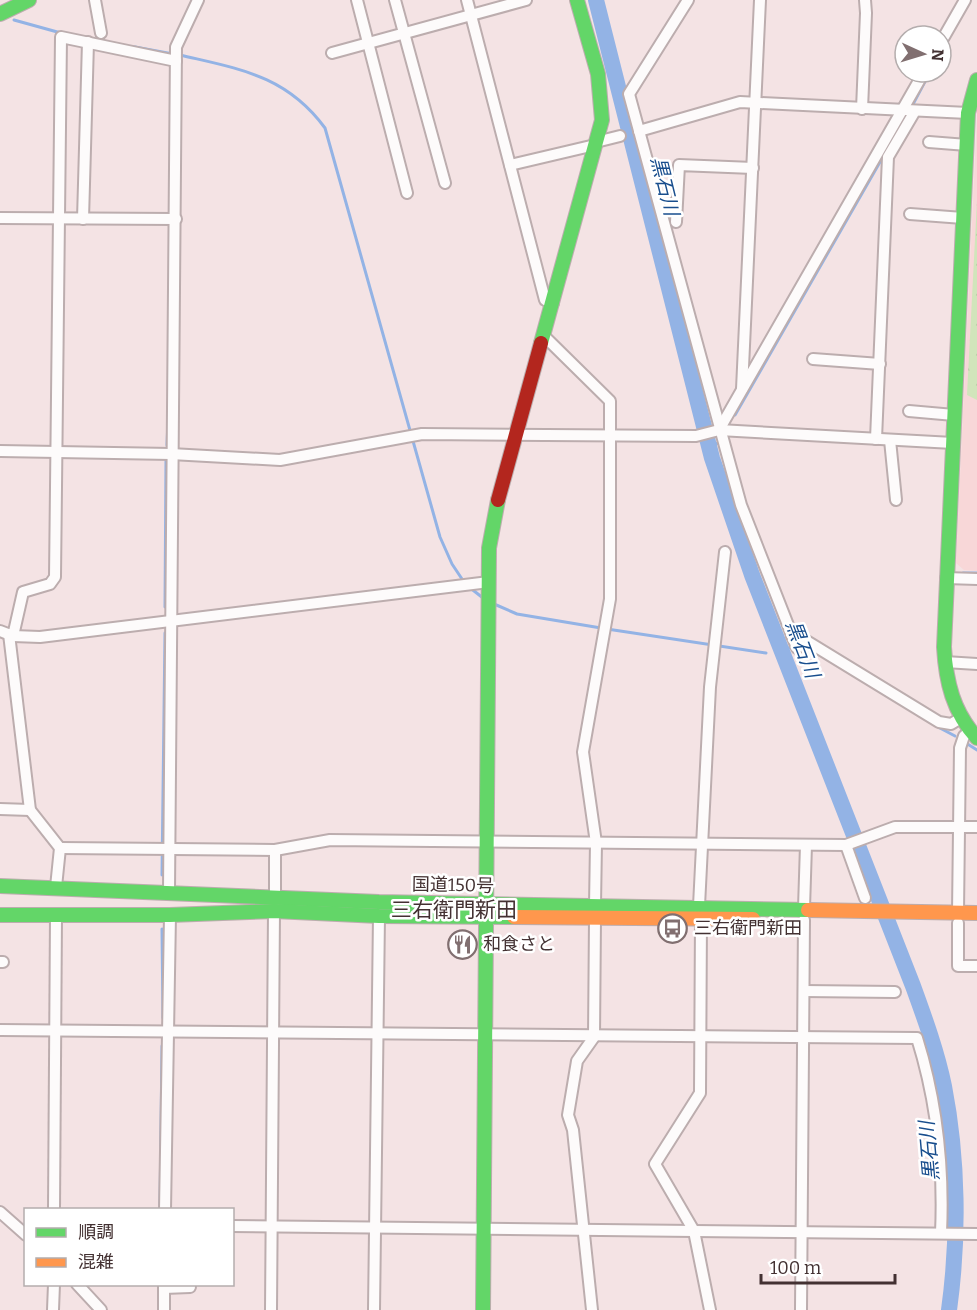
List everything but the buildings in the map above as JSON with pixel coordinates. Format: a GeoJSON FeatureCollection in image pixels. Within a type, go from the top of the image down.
{"type":"FeatureCollection","features":[{"type":"Feature","properties":{"kind":"main road"},"geometry":{"type":"LineString","coordinates":[[5,8],[29,0]]}},
{"type":"Feature","properties":{"kind":"main road"},"geometry":{"type":"LineString","coordinates":[[483,1310],[489,841],[489,582],[492,524],[596,143],[603,102],[598,73],[577,0]]}},
{"type":"Feature","properties":{"kind":"main road"},"geometry":{"type":"LineString","coordinates":[[974,734],[961,718],[947,686],[945,662],[946,578],[968,113],[977,80]]}},
{"type":"Feature","properties":{"kind":"main road","name":"国道150号"},"geometry":{"type":"LineString","coordinates":[[0,886],[169,891],[379,916],[488,910]]}},
{"type":"Feature","properties":{"kind":"main road","name":"国道150号"},"geometry":{"type":"LineString","coordinates":[[0,915],[170,915],[275,905],[804,914],[872,909],[899,916],[958,918],[977,923]]}},
{"type":"Feature","properties":{"kind":"main road","name":"国道150号"},"geometry":{"type":"LineString","coordinates":[[958,918],[977,913]]}},
{"type":"Feature","properties":{"kind":"street"},"geometry":{"type":"LineString","coordinates":[[95,0],[101,33]]}},
{"type":"Feature","properties":{"kind":"street"},"geometry":{"type":"LineString","coordinates":[[169,891],[165,849],[176,219],[176,57],[198,0]]}},
{"type":"Feature","properties":{"kind":"street"},"geometry":{"type":"LineString","coordinates":[[357,0],[407,193]]}},
{"type":"Feature","properties":{"kind":"street"},"geometry":{"type":"LineString","coordinates":[[395,0],[445,183]]}},
{"type":"Feature","properties":{"kind":"street"},"geometry":{"type":"LineString","coordinates":[[467,0],[544,300],[553,303]]}},
{"type":"Feature","properties":{"kind":"street"},"geometry":{"type":"LineString","coordinates":[[332,53],[526,0]]}},
{"type":"Feature","properties":{"kind":"street"},"geometry":{"type":"LineString","coordinates":[[688,0],[629,94],[741,505],[794,642],[800,637],[939,722],[951,724],[961,718]]}},
{"type":"Feature","properties":{"kind":"street"},"geometry":{"type":"LineString","coordinates":[[742,391],[760,0]]}},
{"type":"Feature","properties":{"kind":"street"},"geometry":{"type":"LineString","coordinates":[[862,109],[865,0]]}},
{"type":"Feature","properties":{"kind":"street"},"geometry":{"type":"LineString","coordinates":[[951,24],[965,0]]}},
{"type":"Feature","properties":{"kind":"street"},"geometry":{"type":"LineString","coordinates":[[56,887],[60,848],[30,810],[7,634],[23,592],[50,584],[55,577],[61,37],[176,57]]}},
{"type":"Feature","properties":{"kind":"street"},"geometry":{"type":"LineString","coordinates":[[83,219],[88,42]]}},
{"type":"Feature","properties":{"kind":"street"},"geometry":{"type":"LineString","coordinates":[[876,439],[888,157],[919,84]]}},
{"type":"Feature","properties":{"kind":"street"},"geometry":{"type":"LineString","coordinates":[[639,131],[740,102],[968,113]]}},
{"type":"Feature","properties":{"kind":"street"},"geometry":{"type":"LineString","coordinates":[[719,430],[908,111]]}},
{"type":"Feature","properties":{"kind":"street"},"geometry":{"type":"LineString","coordinates":[[510,165],[620,136]]}},
{"type":"Feature","properties":{"kind":"street"},"geometry":{"type":"LineString","coordinates":[[929,142],[967,145]]}},
{"type":"Feature","properties":{"kind":"street"},"geometry":{"type":"LineString","coordinates":[[676,222],[679,165],[753,168]]}},
{"type":"Feature","properties":{"kind":"street"},"geometry":{"type":"LineString","coordinates":[[910,214],[963,218]]}},
{"type":"Feature","properties":{"kind":"street"},"geometry":{"type":"LineString","coordinates":[[0,218],[176,219]]}},
{"type":"Feature","properties":{"kind":"street"},"geometry":{"type":"LineString","coordinates":[[544,336],[610,401],[610,599],[583,752],[596,843],[594,1036],[577,1061],[568,1115],[573,1130],[592,1310]]}},
{"type":"Feature","properties":{"kind":"street"},"geometry":{"type":"LineString","coordinates":[[813,359],[880,364]]}},
{"type":"Feature","properties":{"kind":"street"},"geometry":{"type":"LineString","coordinates":[[909,411],[954,415]]}},
{"type":"Feature","properties":{"kind":"street"},"geometry":{"type":"LineString","coordinates":[[0,451],[171,454],[280,460],[413,435],[696,436],[719,430],[953,443]]}},
{"type":"Feature","properties":{"kind":"street"},"geometry":{"type":"LineString","coordinates":[[890,440],[896,500]]}},
{"type":"Feature","properties":{"kind":"street"},"geometry":{"type":"LineString","coordinates":[[710,1310],[694,1232],[655,1164],[700,1093],[701,844],[724,552]]}},
{"type":"Feature","properties":{"kind":"street"},"geometry":{"type":"LineString","coordinates":[[946,578],[977,579]]}},
{"type":"Feature","properties":{"kind":"street"},"geometry":{"type":"LineString","coordinates":[[7,634],[40,637],[170,619],[489,582]]}},
{"type":"Feature","properties":{"kind":"street"},"geometry":{"type":"LineString","coordinates":[[945,662],[977,664]]}},
{"type":"Feature","properties":{"kind":"street"},"geometry":{"type":"LineString","coordinates":[[974,734],[964,736],[960,748],[958,966],[977,966]]}},
{"type":"Feature","properties":{"kind":"street"},"geometry":{"type":"LineString","coordinates":[[0,809],[30,810]]}},
{"type":"Feature","properties":{"kind":"street"},"geometry":{"type":"LineString","coordinates":[[60,848],[275,850],[330,840],[846,845],[894,826],[977,827]]}},
{"type":"Feature","properties":{"kind":"street"},"geometry":{"type":"LineString","coordinates":[[801,1310],[806,845]]}},
{"type":"Feature","properties":{"kind":"street"},"geometry":{"type":"LineString","coordinates":[[846,845],[872,909]]}},
{"type":"Feature","properties":{"kind":"street"},"geometry":{"type":"LineString","coordinates":[[271,1310],[275,850]]}},
{"type":"Feature","properties":{"kind":"street"},"geometry":{"type":"LineString","coordinates":[[165,1208],[170,915]]}},
{"type":"Feature","properties":{"kind":"street"},"geometry":{"type":"LineString","coordinates":[[54,1208],[56,916]]}},
{"type":"Feature","properties":{"kind":"street"},"geometry":{"type":"LineString","coordinates":[[374,1310],[379,916]]}},
{"type":"Feature","properties":{"kind":"street"},"geometry":{"type":"LineString","coordinates":[[804,991],[895,992]]}},
{"type":"Feature","properties":{"kind":"street"},"geometry":{"type":"LineString","coordinates":[[0,1030],[803,1039],[917,1038],[933,1092],[939,1130],[943,1233]]}},
{"type":"Feature","properties":{"kind":"street"},"geometry":{"type":"LineString","coordinates":[[0,1212],[24,1233]]}},
{"type":"Feature","properties":{"kind":"street"},"geometry":{"type":"LineString","coordinates":[[13,1224],[24,1224]]}},
{"type":"Feature","properties":{"kind":"street"},"geometry":{"type":"LineString","coordinates":[[234,1226],[973,1234]]}},
{"type":"Feature","properties":{"kind":"street"},"geometry":{"type":"LineString","coordinates":[[54,1286],[54,1310]]}},
{"type":"Feature","properties":{"kind":"street"},"geometry":{"type":"LineString","coordinates":[[79,1286],[101,1310]]}},
{"type":"Feature","properties":{"kind":"street"},"geometry":{"type":"LineString","coordinates":[[164,1310],[164,1286],[190,1287]]}},
{"type":"Feature","properties":{"kind":"shaded area"},"geometry":{"type":"Polygon","coordinates":[[[977,115],[977,571],[964,570],[956,563],[977,115]]]}},
{"type":"Feature","properties":{"kind":"green space"},"geometry":{"type":"Polygon","coordinates":[[[977,200],[977,400],[967,395],[977,200]]]}},
{"type":"Feature","properties":{"kind":"waterway","name":"黒石川"},"geometry":{"type":"LineString","coordinates":[[596,0],[712,458],[752,575],[913,986],[938,1061],[949,1113],[956,1198],[949,1310]]}},
{"type":"Feature","properties":{"kind":"waterway"},"geometry":{"type":"LineString","coordinates":[[14,20],[61,33]]}},
{"type":"Feature","properties":{"kind":"waterway"},"geometry":{"type":"LineString","coordinates":[[135,47],[173,54]]}},
{"type":"Feature","properties":{"kind":"waterway"},"geometry":{"type":"LineString","coordinates":[[180,55],[242,70],[278,85],[310,110],[325,128],[440,537],[452,564],[464,582]]}},
{"type":"Feature","properties":{"kind":"waterway"},"geometry":{"type":"LineString","coordinates":[[911,108],[924,84]]}},
{"type":"Feature","properties":{"kind":"waterway"},"geometry":{"type":"LineString","coordinates":[[735,415],[884,155]]}},
{"type":"Feature","properties":{"kind":"waterway"},"geometry":{"type":"LineString","coordinates":[[167,445],[168,420]]}},
{"type":"Feature","properties":{"kind":"waterway"},"geometry":{"type":"LineString","coordinates":[[712,458],[715,445],[719,442]]}},
{"type":"Feature","properties":{"kind":"waterway"},"geometry":{"type":"LineString","coordinates":[[165,607],[166,460]]}},
{"type":"Feature","properties":{"kind":"waterway"},"geometry":{"type":"LineString","coordinates":[[963,573],[977,573]]}},
{"type":"Feature","properties":{"kind":"waterway"},"geometry":{"type":"LineString","coordinates":[[469,587],[483,598]]}},
{"type":"Feature","properties":{"kind":"waterway"},"geometry":{"type":"LineString","coordinates":[[494,604],[517,614],[601,628]]}},
{"type":"Feature","properties":{"kind":"waterway"},"geometry":{"type":"LineString","coordinates":[[607,629],[766,653]]}},
{"type":"Feature","properties":{"kind":"waterway"},"geometry":{"type":"LineString","coordinates":[[162,875],[165,633]]}},
{"type":"Feature","properties":{"kind":"waterway","name":"黒石川"},"geometry":{"type":"LineString","coordinates":[[776,651],[793,647]]}},
{"type":"Feature","properties":{"kind":"waterway"},"geometry":{"type":"LineString","coordinates":[[938,727],[955,736]]}},
{"type":"Feature","properties":{"kind":"waterway"},"geometry":{"type":"LineString","coordinates":[[966,743],[977,750]]}},
{"type":"Feature","properties":{"kind":"waterway"},"geometry":{"type":"LineString","coordinates":[[162,929],[163,1018]]}},
{"type":"Feature","properties":{"kind":"waterway"},"geometry":{"type":"LineString","coordinates":[[160,1208],[162,1046]]}},
{"type":"Feature","properties":{"kind":"traffic: fast"},"geometry":{"type":"LineString","coordinates":[[0,14],[29,0]]}},
{"type":"Feature","properties":{"kind":"traffic: fast"},"geometry":{"type":"LineString","coordinates":[[541,343],[602,120],[598,74],[577,0]]}},
{"type":"Feature","properties":{"kind":"traffic: fast"},"geometry":{"type":"LineString","coordinates":[[977,80],[968,113],[944,647],[952,696],[962,718],[977,738]]}},
{"type":"Feature","properties":{"kind":"traffic: fast"},"geometry":{"type":"LineString","coordinates":[[483,1310],[489,548],[498,500]]}},
{"type":"Feature","properties":{"kind":"traffic: fast"},"geometry":{"type":"LineString","coordinates":[[0,886],[379,902],[808,910]]}},
{"type":"Feature","properties":{"kind":"traffic: fast"},"geometry":{"type":"LineString","coordinates":[[0,915],[170,915],[274,911],[379,916],[514,917]]}},
{"type":"Feature","properties":{"kind":"traffic: slow"},"geometry":{"type":"LineString","coordinates":[[808,910],[977,913]]}},
{"type":"Feature","properties":{"kind":"traffic: slow"},"geometry":{"type":"LineString","coordinates":[[514,917],[753,919]]}},
{"type":"Feature","properties":{"kind":"traffic: jam"},"geometry":{"type":"LineString","coordinates":[[498,500],[541,343]]}},
{"type":"Feature","properties":{"kind":"place","name":"三右衛門新田"},"geometry":{"type":"Point","coordinates":[673,928]}},
{"type":"Feature","properties":{"kind":"place","name":"和食さと"},"geometry":{"type":"Point","coordinates":[462,944]}},
{"type":"Feature","properties":{"kind":"district","name":"三右衛門新田"},"geometry":{"type":"Point","coordinates":[454,910]}}]}
